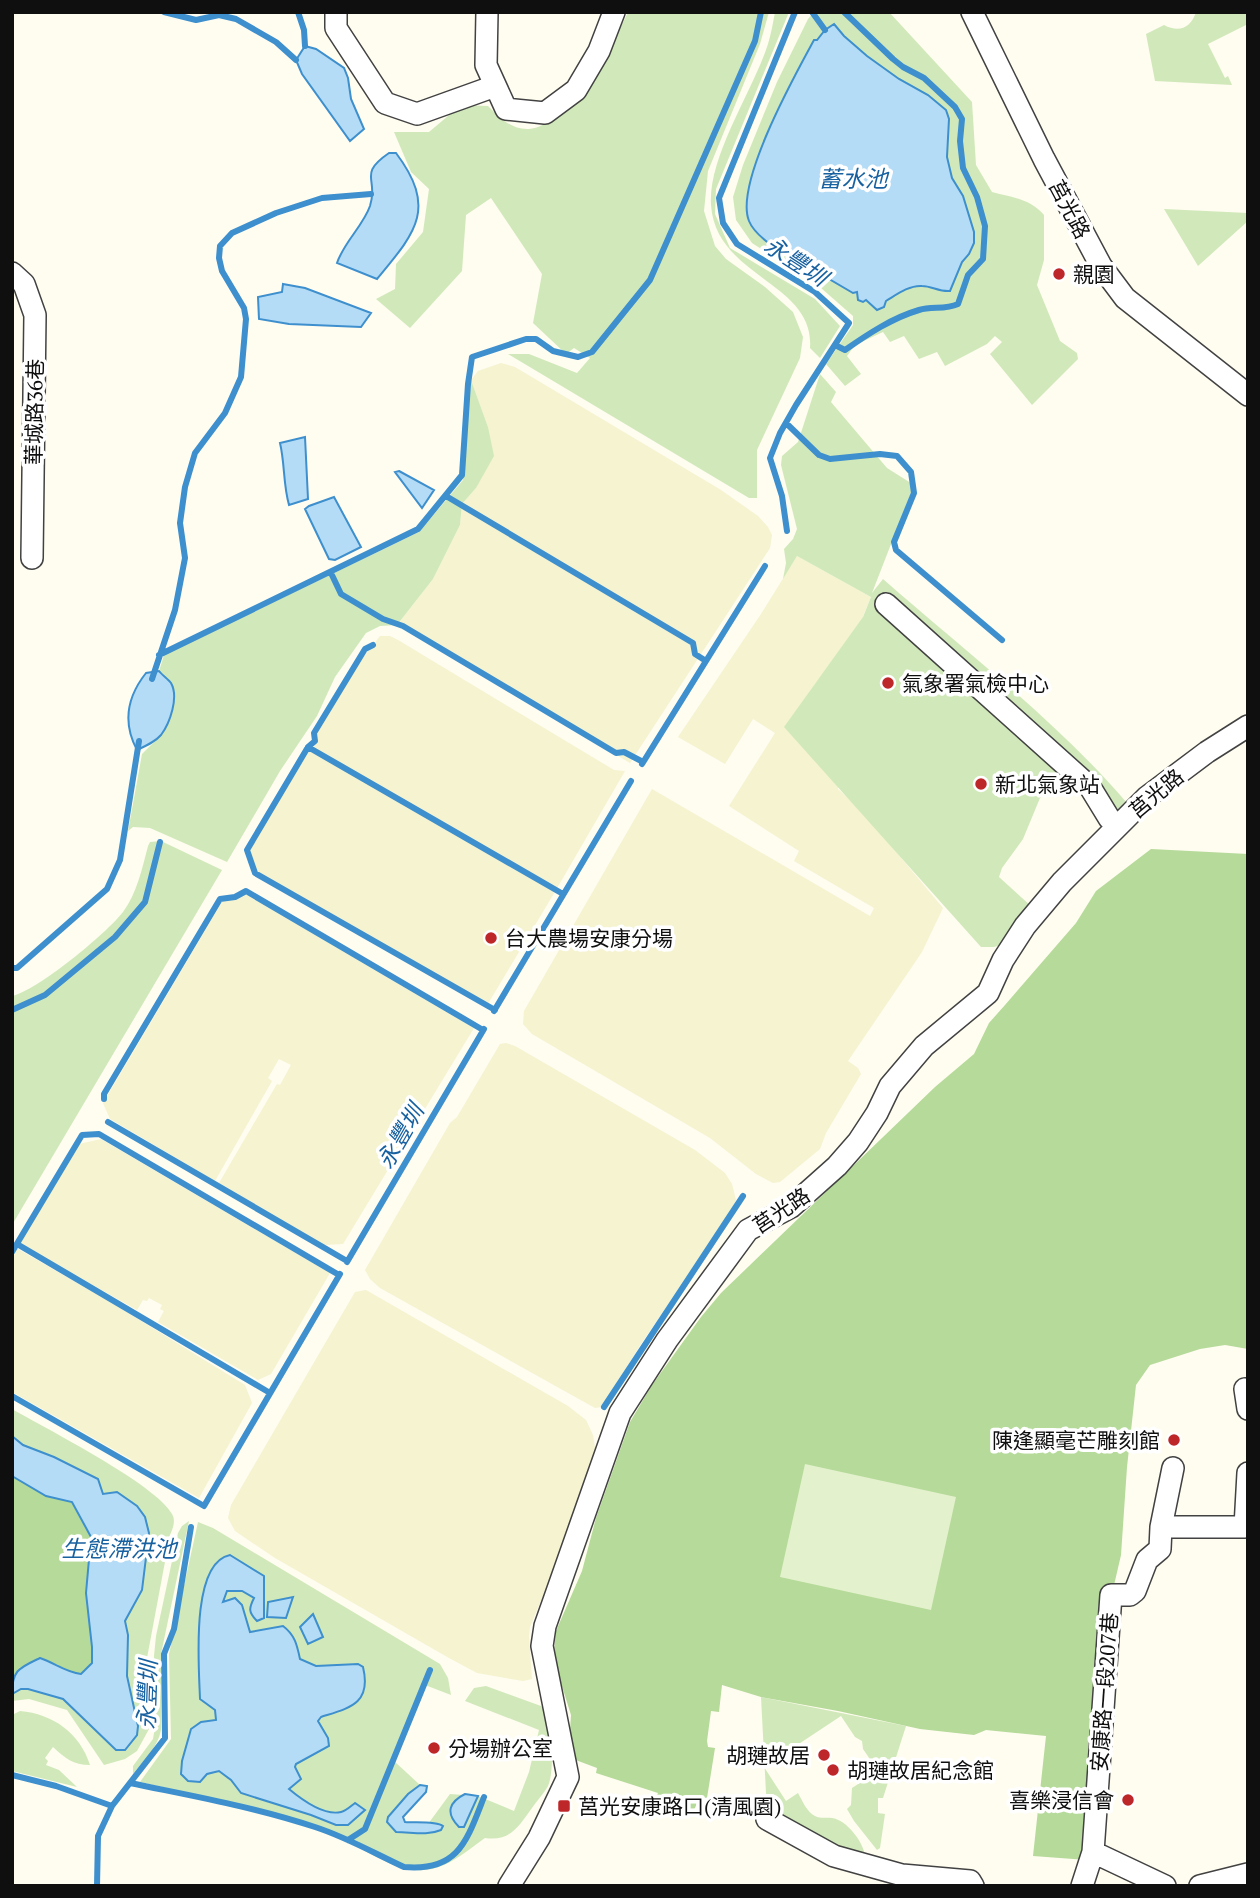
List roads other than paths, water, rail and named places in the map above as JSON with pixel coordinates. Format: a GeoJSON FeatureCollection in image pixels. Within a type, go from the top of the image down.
{"type":"FeatureCollection","features":[{"type":"Feature","properties":{"kind":"lane"},"geometry":{"type":"LineString","coordinates":[[336,12],[336,28],[386,103],[417,114],[495,86]]}},
{"type":"Feature","properties":{"kind":"lane"},"geometry":{"type":"LineString","coordinates":[[486,12],[486,65],[506,108],[545,113],[576,90],[599,51],[614,12]]}},
{"type":"Feature","properties":{"kind":"lane","name":"莒光路"},"geometry":{"type":"LineString","coordinates":[[972,12],[1044,159],[1101,266],[1125,298],[1248,395]]}},
{"type":"Feature","properties":{"kind":"lane","name":"華城路36巷"},"geometry":{"type":"LineString","coordinates":[[12,272],[24,285],[34,315],[32,558]]}},
{"type":"Feature","properties":{"kind":"lane"},"geometry":{"type":"LineString","coordinates":[[886,604],[1090,787],[1109,818],[1118,826]]}},
{"type":"Feature","properties":{"kind":"lane","name":"莒光路"},"geometry":{"type":"LineString","coordinates":[[509,1886],[539,1838],[568,1777],[542,1646],[545,1626],[620,1413],[667,1340],[748,1230],[791,1207],[837,1166],[858,1142],[877,1113],[890,1086],[924,1046],[988,993],[1003,960],[1025,926],[1062,882],[1147,797],[1207,752],[1248,726]]}},
{"type":"Feature","properties":{"kind":"lane"},"geometry":{"type":"LineString","coordinates":[[1173,1468],[1161,1527],[1245,1527],[1248,1472]]}},
{"type":"Feature","properties":{"kind":"lane","name":"安康路一段207巷"},"geometry":{"type":"LineString","coordinates":[[1082,1886],[1093,1852],[1111,1594],[1130,1595],[1135,1591],[1147,1560],[1160,1549],[1161,1527]]}},
{"type":"Feature","properties":{"kind":"lane"},"geometry":{"type":"LineString","coordinates":[[767,1819],[834,1856],[902,1875],[970,1881],[973,1886]]}},
{"type":"Feature","properties":{"kind":"lane"},"geometry":{"type":"LineString","coordinates":[[1093,1852],[1165,1886]]}},
{"type":"Feature","properties":{"kind":"lane"},"geometry":{"type":"LineString","coordinates":[[1200,1886],[1248,1874]]}},
{"type":"Feature","properties":{"kind":"water","name":"蓄水池"},"geometry":{"type":"Polygon","coordinates":[[[834,24],[867,56],[899,79],[928,95],[946,110],[949,119],[947,157],[952,178],[963,196],[974,232],[974,243],[962,262],[950,291],[926,286],[912,287],[886,301],[884,307],[877,310],[866,300],[858,300],[857,292],[853,293],[771,245],[749,221],[747,204],[750,182],[769,130],[814,40],[834,24]]]}},
{"type":"Feature","properties":{"kind":"water"},"geometry":{"type":"Polygon","coordinates":[[[305,46],[316,49],[344,68],[351,99],[364,129],[350,141],[302,74],[296,60],[305,46]]]}},
{"type":"Feature","properties":{"kind":"water"},"geometry":{"type":"Polygon","coordinates":[[[389,153],[396,153],[409,173],[416,190],[418,205],[411,234],[377,279],[337,263],[370,206],[371,172],[379,160],[389,153]]]}},
{"type":"Feature","properties":{"kind":"water"},"geometry":{"type":"Polygon","coordinates":[[[283,284],[305,288],[371,313],[361,327],[289,324],[259,319],[258,297],[282,292],[283,284]]]}},
{"type":"Feature","properties":{"kind":"water"},"geometry":{"type":"Polygon","coordinates":[[[305,437],[308,499],[289,505],[280,443],[305,437]]]}},
{"type":"Feature","properties":{"kind":"water"},"geometry":{"type":"Polygon","coordinates":[[[399,471],[434,490],[422,508],[395,472],[399,471]]]}},
{"type":"Feature","properties":{"kind":"water"},"geometry":{"type":"Polygon","coordinates":[[[334,497],[361,547],[335,560],[329,559],[305,509],[334,497]]]}},
{"type":"Feature","properties":{"kind":"water"},"geometry":{"type":"Polygon","coordinates":[[[159,671],[171,683],[173,689],[172,710],[161,735],[137,750],[129,730],[131,701],[146,673],[159,671]]]}},
{"type":"Feature","properties":{"kind":"water","name":"生態滯洪池"},"geometry":{"type":"Polygon","coordinates":[[[12,1436],[23,1445],[98,1479],[103,1494],[117,1492],[137,1506],[145,1517],[149,1533],[142,1590],[125,1621],[128,1635],[127,1676],[138,1726],[137,1735],[125,1750],[116,1750],[63,1699],[28,1689],[12,1694],[15,1675],[27,1664],[40,1658],[81,1674],[92,1663],[92,1647],[86,1593],[91,1537],[72,1502],[46,1496],[12,1476],[12,1436]]]}},
{"type":"Feature","properties":{"kind":"water"},"geometry":{"type":"Polygon","coordinates":[[[230,1555],[264,1576],[264,1618],[257,1621],[254,1618],[250,1610],[254,1598],[242,1591],[227,1591],[223,1602],[235,1598],[242,1605],[250,1632],[283,1626],[293,1637],[300,1659],[316,1666],[358,1664],[363,1667],[365,1679],[361,1697],[341,1711],[321,1717],[318,1721],[328,1738],[329,1746],[296,1764],[301,1779],[289,1789],[306,1802],[327,1812],[343,1811],[355,1803],[365,1810],[348,1825],[336,1825],[241,1793],[231,1780],[219,1771],[207,1774],[200,1782],[188,1781],[181,1774],[191,1729],[201,1722],[216,1720],[215,1710],[200,1699],[200,1618],[208,1576],[217,1562],[230,1555]]]}},
{"type":"Feature","properties":{"kind":"water"},"geometry":{"type":"Polygon","coordinates":[[[293,1597],[286,1618],[267,1617],[268,1602],[293,1597]]]}},
{"type":"Feature","properties":{"kind":"water"},"geometry":{"type":"Polygon","coordinates":[[[313,1614],[323,1637],[308,1644],[300,1627],[313,1614]]]}},
{"type":"Feature","properties":{"kind":"water"},"geometry":{"type":"Polygon","coordinates":[[[420,1785],[427,1786],[426,1792],[403,1817],[405,1822],[436,1823],[443,1826],[441,1830],[425,1833],[396,1832],[387,1822],[388,1817],[408,1794],[420,1785]]]}},
{"type":"Feature","properties":{"kind":"water"},"geometry":{"type":"Polygon","coordinates":[[[465,1794],[478,1796],[464,1827],[459,1827],[452,1817],[451,1808],[455,1801],[465,1794]]]}},
{"type":"Feature","properties":{"kind":"waterway"},"geometry":{"type":"LineString","coordinates":[[164,12],[196,20],[219,15],[236,19],[276,42],[296,60]]}},
{"type":"Feature","properties":{"kind":"waterway"},"geometry":{"type":"LineString","coordinates":[[298,12],[304,30],[305,46]]}},
{"type":"Feature","properties":{"kind":"waterway"},"geometry":{"type":"LineString","coordinates":[[159,655],[418,529],[462,475],[472,357],[526,339],[536,339],[553,351],[578,357],[592,352],[650,280],[755,41],[761,12]]}},
{"type":"Feature","properties":{"kind":"waterway","name":"永豐圳"},"geometry":{"type":"LineString","coordinates":[[787,531],[782,496],[770,458],[796,405],[849,323],[815,292],[737,244],[723,223],[719,198],[795,12]]}},
{"type":"Feature","properties":{"kind":"waterway"},"geometry":{"type":"LineString","coordinates":[[812,12],[825,30]]}},
{"type":"Feature","properties":{"kind":"waterway"},"geometry":{"type":"LineString","coordinates":[[835,345],[845,350],[899,317],[924,309],[958,304],[968,275],[983,259],[985,226],[977,197],[963,168],[960,141],[962,119],[955,107],[924,78],[893,59],[844,12]]}},
{"type":"Feature","properties":{"kind":"waterway"},"geometry":{"type":"LineString","coordinates":[[152,679],[175,610],[185,558],[180,523],[185,487],[195,453],[225,413],[241,377],[246,319],[244,308],[222,271],[220,246],[232,233],[276,213],[322,198],[371,194]]}},
{"type":"Feature","properties":{"kind":"waterway"},"geometry":{"type":"LineString","coordinates":[[786,423],[819,455],[830,459],[880,454],[897,456],[911,472],[914,493],[894,542],[896,550],[1002,640]]}},
{"type":"Feature","properties":{"kind":"waterway"},"geometry":{"type":"LineString","coordinates":[[446,496],[693,643],[695,654],[706,661]]}},
{"type":"Feature","properties":{"kind":"waterway","name":"永豐圳"},"geometry":{"type":"LineString","coordinates":[[642,764],[765,566]]}},
{"type":"Feature","properties":{"kind":"waterway"},"geometry":{"type":"LineString","coordinates":[[331,573],[341,594],[383,619],[403,626],[616,753],[624,752],[643,762]]}},
{"type":"Feature","properties":{"kind":"waterway"},"geometry":{"type":"LineString","coordinates":[[308,747],[315,741],[314,733],[365,649],[373,645]]}},
{"type":"Feature","properties":{"kind":"waterway"},"geometry":{"type":"LineString","coordinates":[[12,968],[17,968],[107,889],[120,860],[139,741]]}},
{"type":"Feature","properties":{"kind":"waterway"},"geometry":{"type":"LineString","coordinates":[[495,1010],[255,873],[247,850],[308,747],[563,894]]}},
{"type":"Feature","properties":{"kind":"waterway","name":"永豐圳"},"geometry":{"type":"LineString","coordinates":[[494,1011],[631,781]]}},
{"type":"Feature","properties":{"kind":"waterway"},"geometry":{"type":"LineString","coordinates":[[12,1010],[45,995],[115,937],[145,902],[160,842]]}},
{"type":"Feature","properties":{"kind":"waterway"},"geometry":{"type":"LineString","coordinates":[[104,1099],[104,1094],[220,899],[235,897],[246,891],[483,1030]]}},
{"type":"Feature","properties":{"kind":"waterway","name":"永豐圳"},"geometry":{"type":"LineString","coordinates":[[347,1262],[484,1029]]}},
{"type":"Feature","properties":{"kind":"waterway"},"geometry":{"type":"LineString","coordinates":[[108,1122],[347,1261]]}},
{"type":"Feature","properties":{"kind":"waterway"},"geometry":{"type":"LineString","coordinates":[[12,1252],[82,1135],[99,1134],[339,1275]]}},
{"type":"Feature","properties":{"kind":"waterway"},"geometry":{"type":"LineString","coordinates":[[604,1407],[743,1196]]}},
{"type":"Feature","properties":{"kind":"waterway"},"geometry":{"type":"LineString","coordinates":[[17,1244],[270,1393]]}},
{"type":"Feature","properties":{"kind":"waterway","name":"永豐圳"},"geometry":{"type":"LineString","coordinates":[[12,1396],[204,1506],[340,1274]]}},
{"type":"Feature","properties":{"kind":"waterway","name":"永豐圳"},"geometry":{"type":"LineString","coordinates":[[97,1886],[98,1836],[112,1806],[165,1738],[164,1654],[174,1629],[191,1527]]}},
{"type":"Feature","properties":{"kind":"waterway"},"geometry":{"type":"LineString","coordinates":[[348,1840],[365,1829],[430,1670]]}},
{"type":"Feature","properties":{"kind":"waterway","name":"永豐圳"},"geometry":{"type":"LineString","coordinates":[[12,1775],[56,1786],[112,1806]]}},
{"type":"Feature","properties":{"kind":"waterway"},"geometry":{"type":"LineString","coordinates":[[130,1783],[223,1802],[315,1827],[404,1867],[423,1867],[449,1858],[466,1839],[484,1797]]}},
{"type":"Feature","properties":{"kind":"place","name":"親園"},"geometry":{"type":"Point","coordinates":[1059,274]}},
{"type":"Feature","properties":{"kind":"place","name":"氣象署氣檢中心"},"geometry":{"type":"Point","coordinates":[888,683]}},
{"type":"Feature","properties":{"kind":"place","name":"新北氣象站"},"geometry":{"type":"Point","coordinates":[981,784]}},
{"type":"Feature","properties":{"kind":"place","name":"台大農場安康分場"},"geometry":{"type":"Point","coordinates":[491,938]}},
{"type":"Feature","properties":{"kind":"place","name":"陳逢顯毫芒雕刻館"},"geometry":{"type":"Point","coordinates":[1174,1440]}},
{"type":"Feature","properties":{"kind":"place","name":"分場辦公室"},"geometry":{"type":"Point","coordinates":[434,1748]}},
{"type":"Feature","properties":{"kind":"place","name":"胡璉故居"},"geometry":{"type":"Point","coordinates":[824,1755]}},
{"type":"Feature","properties":{"kind":"place","name":"胡璉故居紀念館"},"geometry":{"type":"Point","coordinates":[833,1770]}},
{"type":"Feature","properties":{"kind":"place","name":"喜樂浸信會"},"geometry":{"type":"Point","coordinates":[1128,1800]}},
{"type":"Feature","properties":{"kind":"place","name":"莒光安康路口(清風園)"},"geometry":{"type":"Point","coordinates":[564,1806]}}]}
